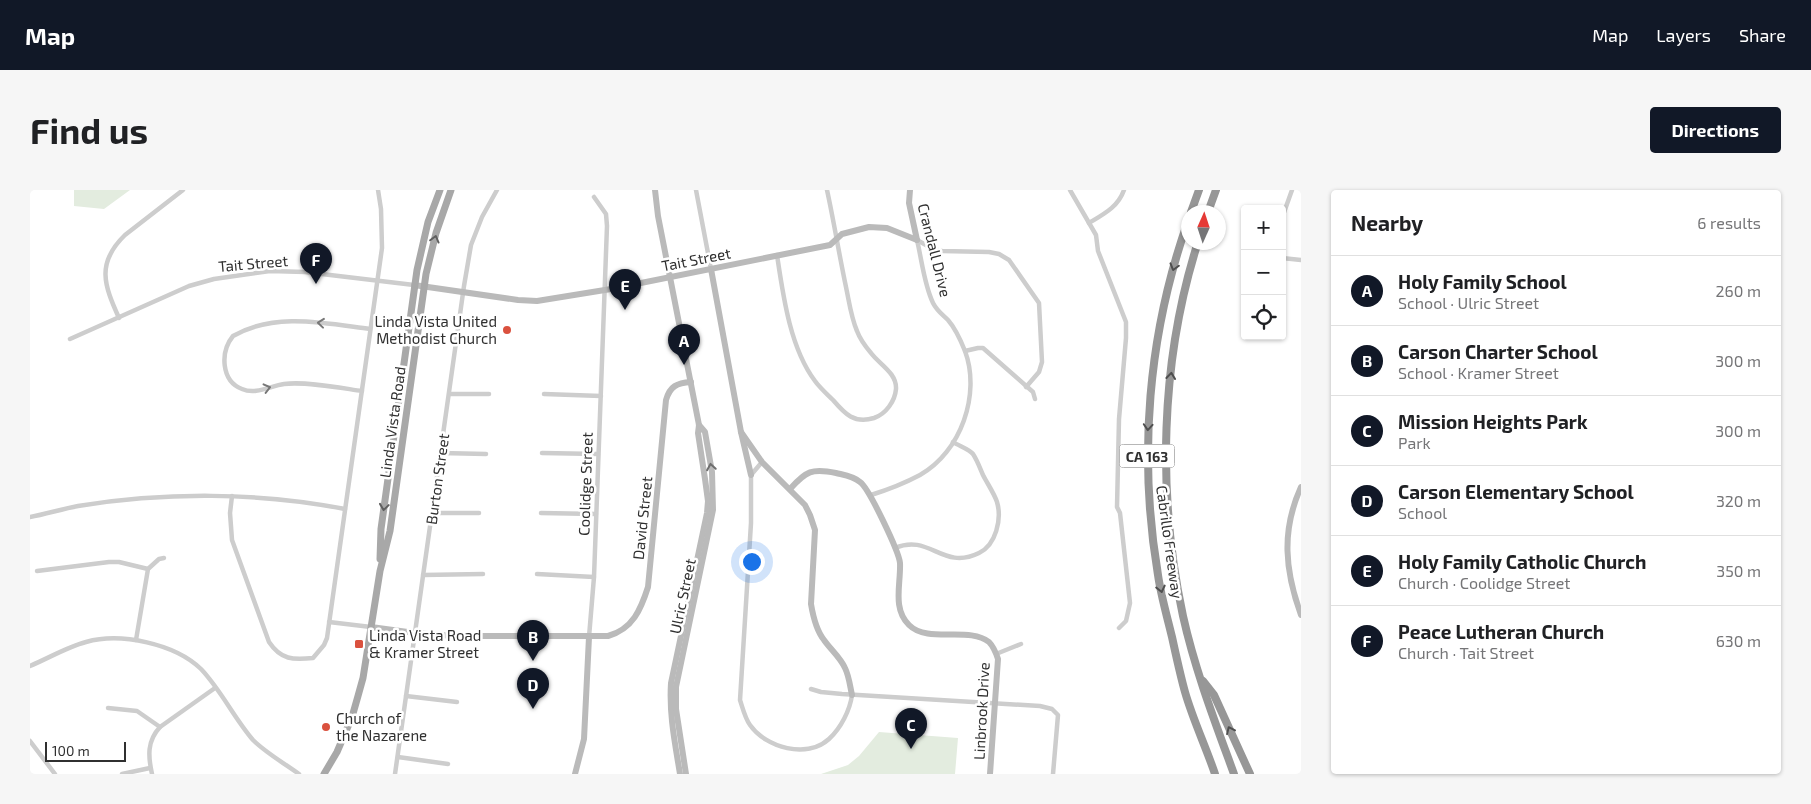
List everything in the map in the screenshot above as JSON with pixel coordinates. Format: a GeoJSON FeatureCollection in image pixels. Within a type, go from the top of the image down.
{"type":"FeatureCollection","features":[{"type":"Feature","properties":{"kind":"highway"},"geometry":{"type":"LineString","coordinates":[[1194,205],[1199,190]]}},
{"type":"Feature","properties":{"kind":"highway"},"geometry":{"type":"LineString","coordinates":[[1211,205],[1216,190]]}},
{"type":"Feature","properties":{"kind":"highway","name":"Cabrillo Freeway"},"geometry":{"type":"LineString","coordinates":[[1181,244],[1166,294],[1158,334],[1148,429],[1147,468],[1150,517],[1158,576],[1185,693],[1215,774]]}},
{"type":"Feature","properties":{"kind":"highway","name":"Cabrillo Freeway"},"geometry":{"type":"LineString","coordinates":[[1196,250],[1177,332],[1170,389],[1167,459],[1169,512],[1176,576],[1184,618],[1200,677],[1234,774]]}},
{"type":"Feature","properties":{"kind":"highway"},"geometry":{"type":"LineString","coordinates":[[1200,677],[1214,695],[1250,774]]}},
{"type":"Feature","properties":{"kind":"main road","name":"Linda Vista Road"},"geometry":{"type":"LineString","coordinates":[[380,571],[381,529],[414,285],[424,238],[440,190]]}},
{"type":"Feature","properties":{"kind":"main road","name":"Linda Vista Road"},"geometry":{"type":"LineString","coordinates":[[324,774],[337,752],[352,717],[363,678],[380,571],[390,531],[424,286],[436,233],[451,190]]}},
{"type":"Feature","properties":{"kind":"street"},"geometry":{"type":"LineString","coordinates":[[119,318],[108,294],[105,282],[104,270],[108,258],[117,243],[125,235],[184,190]]}},
{"type":"Feature","properties":{"kind":"street"},"geometry":{"type":"LineString","coordinates":[[232,496],[230,513],[232,540],[269,642],[284,657],[296,660],[313,658],[324,645],[327,638],[382,248],[381,209],[378,190]]}},
{"type":"Feature","properties":{"kind":"street","name":"Burton Street"},"geometry":{"type":"LineString","coordinates":[[395,774],[471,245],[482,217],[497,190]]}},
{"type":"Feature","properties":{"kind":"street","name":"Ulric Street"},"geometry":{"type":"LineString","coordinates":[[655,190],[699,425],[698,434],[708,501],[676,654],[670,703],[673,740],[680,774]]}},
{"type":"Feature","properties":{"kind":"street"},"geometry":{"type":"LineString","coordinates":[[696,190],[741,432],[751,475],[751,523],[740,700],[747,720],[761,737],[775,744],[796,749],[809,748],[828,740],[841,725],[852,695],[846,669],[838,656],[823,639],[816,625],[811,604],[815,530],[805,505],[762,462],[741,432]]}},
{"type":"Feature","properties":{"kind":"street"},"geometry":{"type":"LineString","coordinates":[[777,255],[791,329],[798,350],[814,380],[845,414],[856,419],[867,420],[877,417],[886,411],[894,398],[895,381],[863,343],[857,330],[852,315],[827,190]]}},
{"type":"Feature","properties":{"kind":"street","name":"Crandall Drive"},"geometry":{"type":"LineString","coordinates":[[871,495],[921,474],[940,459],[959,432],[967,412],[969,398],[969,364],[965,351],[949,321],[939,312],[929,293],[909,203],[910,190]]}},
{"type":"Feature","properties":{"kind":"street"},"geometry":{"type":"LineString","coordinates":[[1070,190],[1096,235],[1098,251],[1126,322],[1119,420],[1117,507],[1120,513],[1130,603],[1126,621],[1119,628]]}},
{"type":"Feature","properties":{"kind":"street"},"geometry":{"type":"LineString","coordinates":[[1090,223],[1112,208],[1122,196],[1124,190]]}},
{"type":"Feature","properties":{"kind":"street"},"geometry":{"type":"LineString","coordinates":[[1286,207],[1292,190]]}},
{"type":"Feature","properties":{"kind":"street","name":"Coolidge Street"},"geometry":{"type":"LineString","coordinates":[[575,774],[580,759],[585,728],[594,577],[607,226],[606,214],[594,197]]}},
{"type":"Feature","properties":{"kind":"street","name":"Tait Street"},"geometry":{"type":"LineString","coordinates":[[70,339],[189,286],[214,279],[248,274],[270,271],[305,272],[537,301],[604,290],[830,245],[842,234],[869,227],[878,227],[888,228],[942,252],[989,252],[999,254],[1010,260],[1039,303],[1042,362],[1039,372],[1026,387]]}},
{"type":"Feature","properties":{"kind":"street"},"geometry":{"type":"LineString","coordinates":[[1286,258],[1301,260]]}},
{"type":"Feature","properties":{"kind":"street"},"geometry":{"type":"LineString","coordinates":[[362,391],[299,384],[284,384],[254,391],[242,389],[232,383],[226,373],[224,354],[229,341],[240,332],[265,324],[300,321],[370,329]]}},
{"type":"Feature","properties":{"kind":"street"},"geometry":{"type":"LineString","coordinates":[[965,351],[983,348],[1033,392],[1035,399]]}},
{"type":"Feature","properties":{"kind":"street","name":"David Street"},"geometry":{"type":"LineString","coordinates":[[589,637],[608,636],[618,633],[632,621],[642,605],[648,587],[666,400],[669,390],[676,384],[691,382]]}},
{"type":"Feature","properties":{"kind":"street"},"geometry":{"type":"LineString","coordinates":[[450,394],[490,394]]}},
{"type":"Feature","properties":{"kind":"street"},"geometry":{"type":"LineString","coordinates":[[544,394],[601,396]]}},
{"type":"Feature","properties":{"kind":"street","name":"Ulric Street"},"geometry":{"type":"LineString","coordinates":[[686,774],[676,709],[676,687],[713,510],[712,472],[705,432],[699,425]]}},
{"type":"Feature","properties":{"kind":"street"},"geometry":{"type":"LineString","coordinates":[[895,548],[911,543],[919,544],[947,557],[969,557],[981,552],[994,537],[999,521],[997,503],[972,453],[953,442]]}},
{"type":"Feature","properties":{"kind":"street"},"geometry":{"type":"LineString","coordinates":[[441,453],[486,454]]}},
{"type":"Feature","properties":{"kind":"street"},"geometry":{"type":"LineString","coordinates":[[542,453],[598,454]]}},
{"type":"Feature","properties":{"kind":"street"},"geometry":{"type":"LineString","coordinates":[[751,475],[762,462]]}},
{"type":"Feature","properties":{"kind":"street","name":"Linbrook Drive"},"geometry":{"type":"LineString","coordinates":[[790,490],[809,472],[819,470],[851,476],[865,486],[871,495],[900,563],[898,606],[902,618],[910,627],[922,632],[981,638],[991,644],[998,659],[990,774]]}},
{"type":"Feature","properties":{"kind":"street"},"geometry":{"type":"LineString","coordinates":[[1301,488],[1293,506],[1286,536],[1291,579],[1301,615]]}},
{"type":"Feature","properties":{"kind":"street"},"geometry":{"type":"LineString","coordinates":[[30,517],[76,506],[165,497],[232,496],[345,508]]}},
{"type":"Feature","properties":{"kind":"street"},"geometry":{"type":"LineString","coordinates":[[432,513],[479,513]]}},
{"type":"Feature","properties":{"kind":"street"},"geometry":{"type":"LineString","coordinates":[[541,513],[596,514]]}},
{"type":"Feature","properties":{"kind":"street"},"geometry":{"type":"LineString","coordinates":[[136,640],[148,569],[158,559],[164,558]]}},
{"type":"Feature","properties":{"kind":"street"},"geometry":{"type":"LineString","coordinates":[[37,571],[110,562],[119,562],[148,569]]}},
{"type":"Feature","properties":{"kind":"street"},"geometry":{"type":"LineString","coordinates":[[423,575],[483,574]]}},
{"type":"Feature","properties":{"kind":"street"},"geometry":{"type":"LineString","coordinates":[[537,574],[594,577]]}},
{"type":"Feature","properties":{"kind":"street"},"geometry":{"type":"LineString","coordinates":[[329,622],[454,636],[589,637]]}},
{"type":"Feature","properties":{"kind":"street"},"geometry":{"type":"LineString","coordinates":[[30,666],[87,642],[111,638],[136,640],[160,646],[189,660],[201,670],[254,740],[299,774]]}},
{"type":"Feature","properties":{"kind":"street"},"geometry":{"type":"LineString","coordinates":[[996,654],[1021,644]]}},
{"type":"Feature","properties":{"kind":"street"},"geometry":{"type":"LineString","coordinates":[[122,774],[151,771],[148,758],[154,734],[160,727],[215,688]]}},
{"type":"Feature","properties":{"kind":"street"},"geometry":{"type":"LineString","coordinates":[[811,689],[821,692],[852,695],[1040,706],[1052,709],[1058,715],[1054,774]]}},
{"type":"Feature","properties":{"kind":"street"},"geometry":{"type":"LineString","coordinates":[[406,696],[457,702]]}},
{"type":"Feature","properties":{"kind":"street"},"geometry":{"type":"LineString","coordinates":[[108,708],[137,711],[160,727]]}},
{"type":"Feature","properties":{"kind":"street"},"geometry":{"type":"LineString","coordinates":[[30,741],[55,774]]}},
{"type":"Feature","properties":{"kind":"street"},"geometry":{"type":"LineString","coordinates":[[398,757],[448,764]]}},
{"type":"Feature","properties":{"kind":"shaded area"},"geometry":{"type":"Polygon","coordinates":[[[74,190],[130,190],[104,209],[74,206],[74,190]]]}},
{"type":"Feature","properties":{"kind":"shaded area"},"geometry":{"type":"Polygon","coordinates":[[[879,732],[958,738],[955,774],[821,774],[848,765],[859,756],[879,732]]]}},
{"type":"Feature","properties":{"kind":"place","name":"Peace Lutheran Church"},"geometry":{"type":"Point","coordinates":[316,284]}},
{"type":"Feature","properties":{"kind":"place","name":"Holy Family Catholic Church"},"geometry":{"type":"Point","coordinates":[625,310]}},
{"type":"Feature","properties":{"kind":"place","name":"Linda Vista United Methodist Church"},"geometry":{"type":"Point","coordinates":[507,330]}},
{"type":"Feature","properties":{"kind":"place","name":"Holy Family School"},"geometry":{"type":"Point","coordinates":[684,365]}},
{"type":"Feature","properties":{"kind":"place","name":"Linda Vista Road & Kramer Street"},"geometry":{"type":"Point","coordinates":[359,644]}},
{"type":"Feature","properties":{"kind":"place","name":"Carson Charter School"},"geometry":{"type":"Point","coordinates":[533,661]}},
{"type":"Feature","properties":{"kind":"place","name":"Carson Elementary School"},"geometry":{"type":"Point","coordinates":[533,709]}},
{"type":"Feature","properties":{"kind":"place","name":"Church of the Nazarene"},"geometry":{"type":"Point","coordinates":[326,727]}},
{"type":"Feature","properties":{"kind":"place","name":"Mission Heights Park"},"geometry":{"type":"Point","coordinates":[911,749]}}]}
